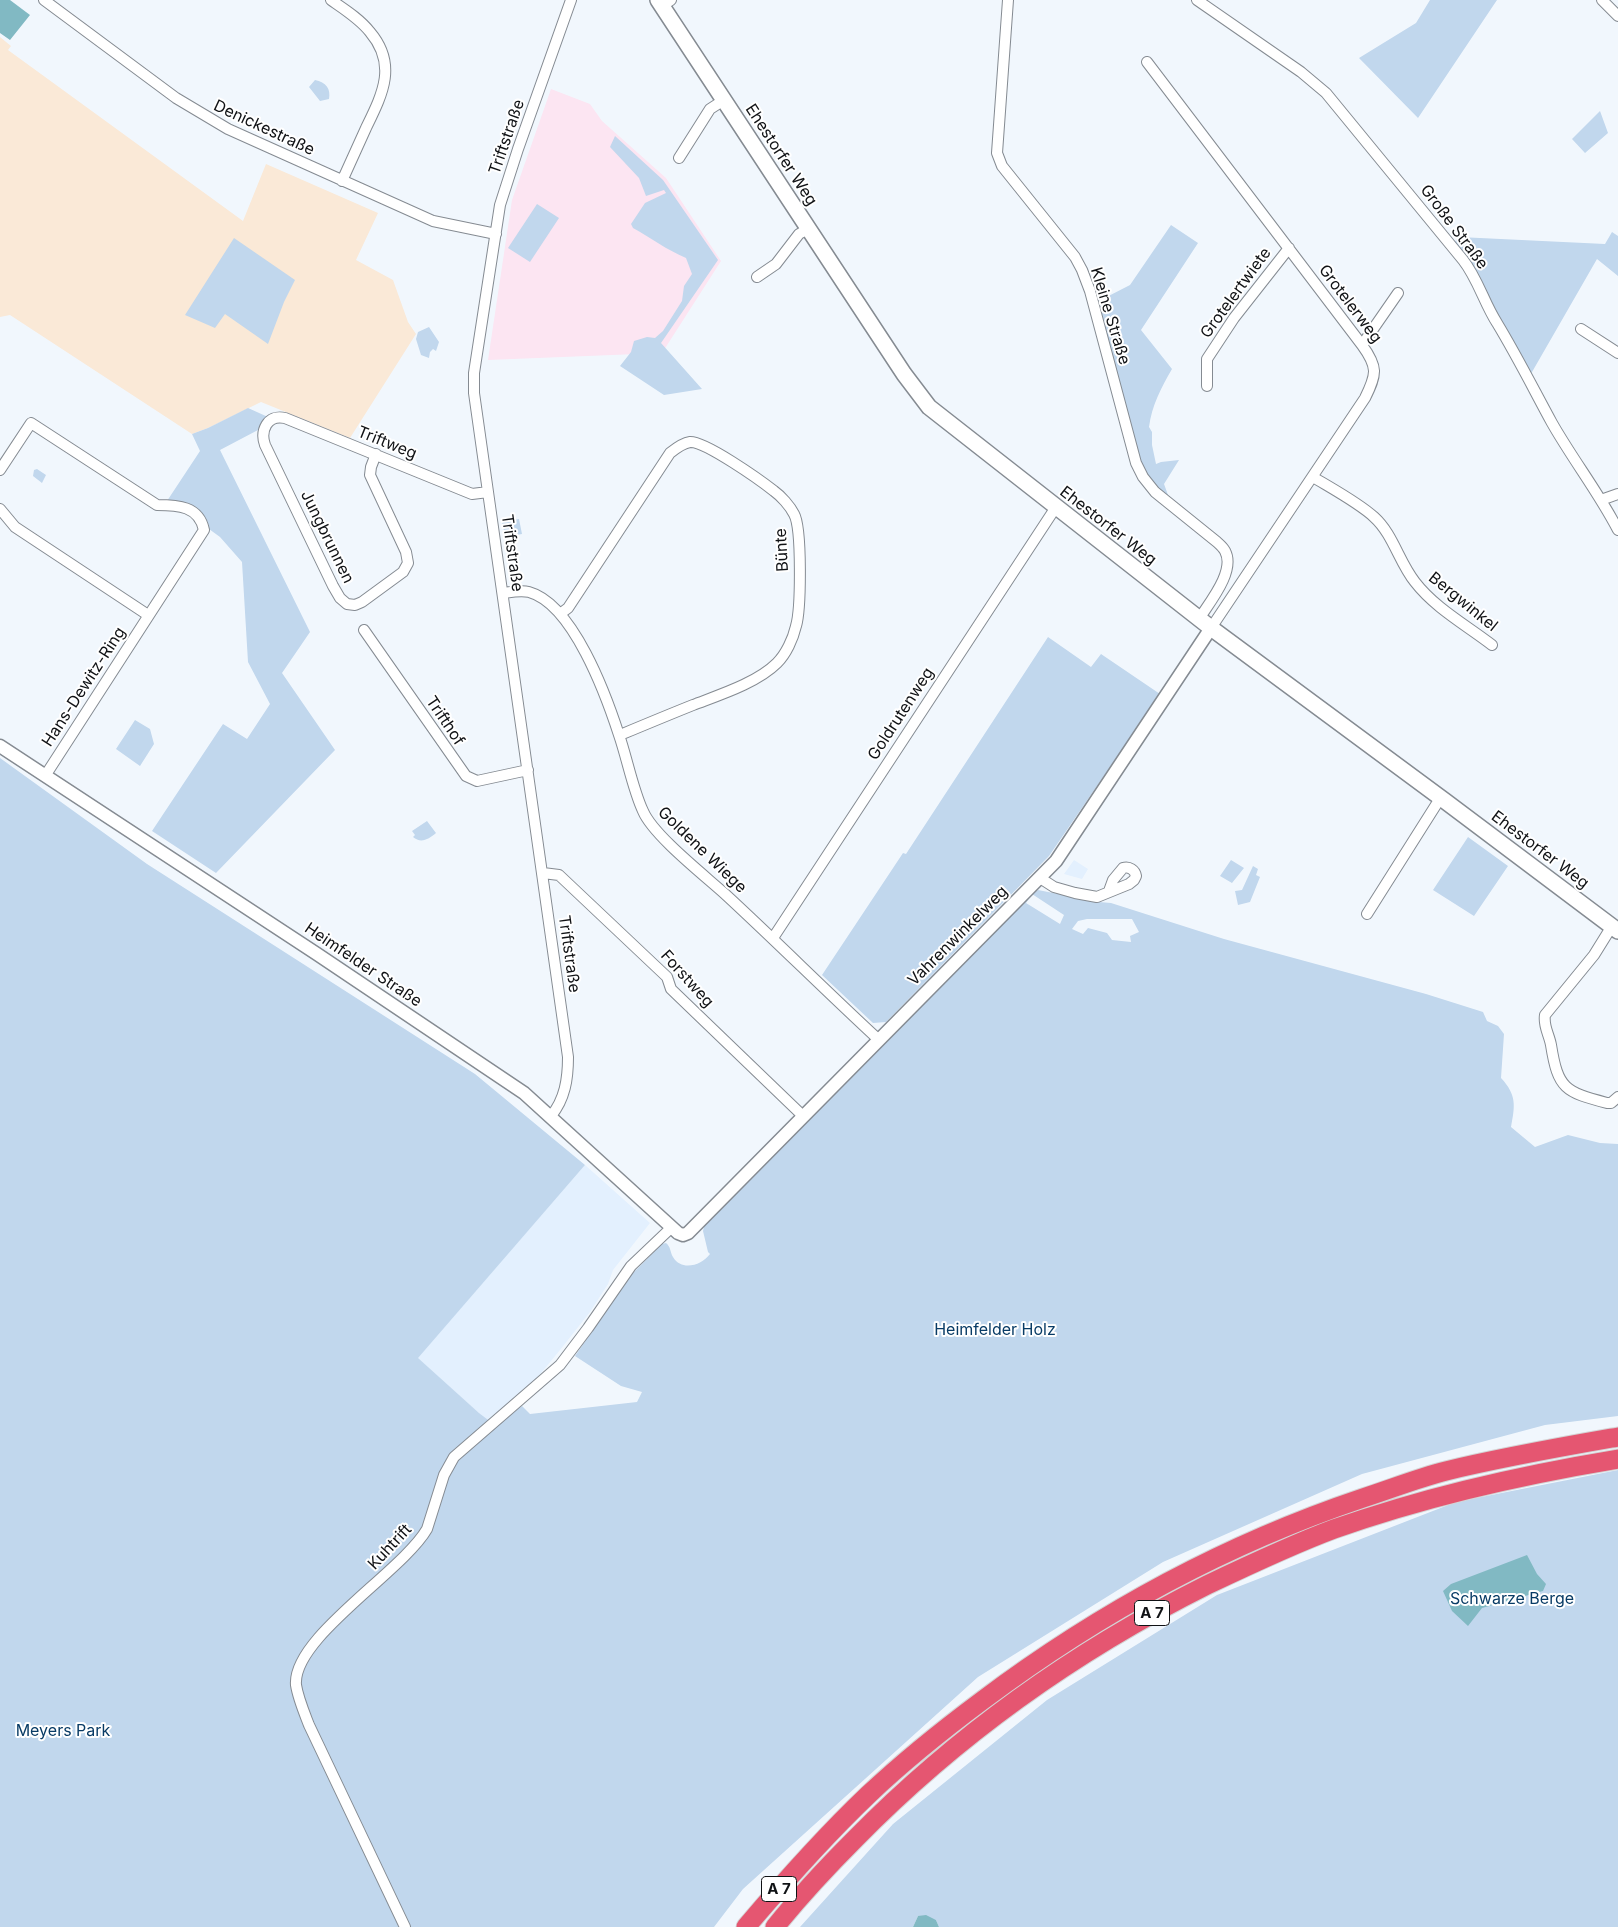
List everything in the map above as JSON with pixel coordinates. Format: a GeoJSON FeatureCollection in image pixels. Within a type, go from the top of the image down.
{"type":"FeatureCollection","features":[{"type":"Feature","properties":{"kind":"highway","name":"A 7"},"geometry":{"type":"LineString","coordinates":[[746,1927],[813,1851],[869,1794],[910,1758],[1005,1683],[1111,1613],[1174,1578],[1231,1550],[1333,1508],[1445,1471],[1550,1448],[1618,1437]]}},
{"type":"Feature","properties":{"kind":"highway","name":"A 7"},"geometry":{"type":"LineString","coordinates":[[775,1927],[834,1860],[884,1809],[938,1761],[1046,1677],[1159,1609],[1246,1566],[1332,1530],[1377,1514],[1452,1492],[1544,1471],[1618,1459]]}},
{"type":"Feature","properties":{"kind":"main road","name":"Ehestorfer Weg"},"geometry":{"type":"LineString","coordinates":[[664,2],[724,100],[922,399],[947,422],[1205,624],[1441,797],[1615,928]]}},
{"type":"Feature","properties":{"kind":"street","name":"Denickestraße"},"geometry":{"type":"LineString","coordinates":[[44,0],[176,98],[203,116],[228,129],[433,222],[496,234]]}},
{"type":"Feature","properties":{"kind":"street"},"geometry":{"type":"LineString","coordinates":[[331,0],[370,31],[383,54],[386,69],[385,84],[380,98],[342,181]]}},
{"type":"Feature","properties":{"kind":"street","name":"Triftstraße"},"geometry":{"type":"LineString","coordinates":[[550,1116],[562,1100],[567,1081],[568,1057],[474,393],[474,373],[500,205],[571,0]]}},
{"type":"Feature","properties":{"kind":"street","name":"Kleine Straße"},"geometry":{"type":"LineString","coordinates":[[1008,0],[997,153],[1002,166],[1075,257],[1082,270],[1090,291],[1136,463],[1143,477],[1155,492],[1217,542],[1225,551],[1227,559],[1224,578],[1205,624]]}},
{"type":"Feature","properties":{"kind":"street","name":"Große Straße"},"geometry":{"type":"LineString","coordinates":[[1197,0],[1301,72],[1326,93],[1463,260],[1472,272],[1497,324],[1508,340],[1553,425],[1618,530]]}},
{"type":"Feature","properties":{"kind":"street"},"geometry":{"type":"LineString","coordinates":[[1602,0],[1618,16]]}},
{"type":"Feature","properties":{"kind":"street","name":"Grotelerweg"},"geometry":{"type":"LineString","coordinates":[[1147,62],[1372,359],[1374,381],[1366,398],[1313,477],[1205,624]]}},
{"type":"Feature","properties":{"kind":"street","name":"Ehestorfer Weg"},"geometry":{"type":"LineString","coordinates":[[679,158],[710,109],[724,100]]}},
{"type":"Feature","properties":{"kind":"street","name":"Ehestorfer Weg"},"geometry":{"type":"LineString","coordinates":[[757,277],[776,264],[799,234],[808,228]]}},
{"type":"Feature","properties":{"kind":"street","name":"Grotelertwiete"},"geometry":{"type":"LineString","coordinates":[[1207,386],[1207,359],[1234,318],[1289,248]]}},
{"type":"Feature","properties":{"kind":"street"},"geometry":{"type":"LineString","coordinates":[[1362,345],[1398,293]]}},
{"type":"Feature","properties":{"kind":"street"},"geometry":{"type":"LineString","coordinates":[[1581,328],[1618,353]]}},
{"type":"Feature","properties":{"kind":"street","name":"Triftweg"},"geometry":{"type":"LineString","coordinates":[[276,418],[285,418],[472,494],[488,492]]}},
{"type":"Feature","properties":{"kind":"street","name":"Jungbrunnen"},"geometry":{"type":"LineString","coordinates":[[276,418],[270,420],[263,431],[262,436],[265,445],[333,586],[344,601],[351,604],[358,604],[366,600],[400,574],[408,563],[406,552],[370,474],[376,454]]}},
{"type":"Feature","properties":{"kind":"street","name":"Hans-Dewitz-Ring"},"geometry":{"type":"LineString","coordinates":[[0,470],[31,423],[158,505],[184,507],[196,514],[200,518],[204,530],[45,776]]}},
{"type":"Feature","properties":{"kind":"street","name":"Bünte"},"geometry":{"type":"LineString","coordinates":[[560,614],[568,608],[670,452],[688,442],[701,444],[712,450],[766,485],[776,492],[795,514],[799,554],[797,625],[792,639],[777,663],[744,684],[620,735]]}},
{"type":"Feature","properties":{"kind":"street","name":"Bergwinkel"},"geometry":{"type":"LineString","coordinates":[[1313,477],[1373,516],[1382,526],[1398,556],[1421,589],[1432,600],[1492,645]]}},
{"type":"Feature","properties":{"kind":"street"},"geometry":{"type":"LineString","coordinates":[[1601,500],[1618,494]]}},
{"type":"Feature","properties":{"kind":"street","name":"Goldrutenweg"},"geometry":{"type":"LineString","coordinates":[[773,938],[1056,507]]}},
{"type":"Feature","properties":{"kind":"street"},"geometry":{"type":"LineString","coordinates":[[0,509],[19,530],[148,615]]}},
{"type":"Feature","properties":{"kind":"street","name":"Goldene Wiege"},"geometry":{"type":"LineString","coordinates":[[503,592],[522,591],[532,593],[548,602],[571,628],[597,675],[620,735],[643,812],[660,834],[773,938],[826,992],[879,1040]]}},
{"type":"Feature","properties":{"kind":"street","name":"Vahrenwinkelweg"},"geometry":{"type":"LineString","coordinates":[[688,1234],[1056,861],[1205,624]]}},
{"type":"Feature","properties":{"kind":"street","name":"Trifthof"},"geometry":{"type":"LineString","coordinates":[[364,630],[454,762],[466,776],[477,780],[528,770]]}},
{"type":"Feature","properties":{"kind":"street","name":"Heimfelder Straße"},"geometry":{"type":"LineString","coordinates":[[0,746],[409,1015],[524,1093],[680,1234],[688,1234]]}},
{"type":"Feature","properties":{"kind":"street"},"geometry":{"type":"LineString","coordinates":[[1367,914],[1441,797]]}},
{"type":"Feature","properties":{"kind":"street","name":"Forstweg"},"geometry":{"type":"LineString","coordinates":[[543,873],[560,875],[667,977],[671,989],[803,1116]]}},
{"type":"Feature","properties":{"kind":"street"},"geometry":{"type":"LineString","coordinates":[[1040,878],[1054,887],[1075,893],[1097,897],[1109,891]]}},
{"type":"Feature","properties":{"kind":"street"},"geometry":{"type":"LineString","coordinates":[[1615,928],[1546,1015],[1544,1021],[1551,1043],[1555,1070],[1562,1082],[1576,1094],[1607,1103],[1611,1103],[1618,1097]]}},
{"type":"Feature","properties":{"kind":"street","name":"Kuhtrift"},"geometry":{"type":"LineString","coordinates":[[405,1927],[309,1725],[299,1698],[296,1683],[299,1670],[313,1644],[329,1625],[398,1564],[423,1536],[427,1529],[444,1475],[454,1457],[560,1365],[631,1266],[672,1227]]}},
{"type":"Feature","properties":{"kind":"shaded area"},"geometry":{"type":"Polygon","coordinates":[[[0,0],[10,0],[30,15],[10,40],[0,33],[0,0]]]}},
{"type":"Feature","properties":{"kind":"shaded area"},"geometry":{"type":"Polygon","coordinates":[[[0,37],[11,46],[8,50],[243,221],[266,164],[378,213],[356,260],[393,280],[408,322],[416,334],[350,438],[261,402],[192,434],[10,315],[0,317],[0,37]]]}},
{"type":"Feature","properties":{"kind":"shaded area"},"geometry":{"type":"Polygon","coordinates":[[[551,89],[590,104],[602,121],[666,178],[721,261],[662,353],[488,360],[512,200],[551,89]]]}},
{"type":"Feature","properties":{"kind":"shaded area"},"geometry":{"type":"Polygon","coordinates":[[[1074,860],[1088,869],[1082,879],[1064,874],[1074,860]]]}},
{"type":"Feature","properties":{"kind":"shaded area"},"geometry":{"type":"Polygon","coordinates":[[[585,1165],[650,1223],[613,1270],[608,1284],[590,1312],[560,1350],[537,1378],[488,1421],[417,1358],[585,1165]]]}},
{"type":"Feature","properties":{"kind":"shaded area"},"geometry":{"type":"Polygon","coordinates":[[[1527,1555],[1537,1574],[1546,1584],[1543,1591],[1482,1608],[1468,1626],[1452,1611],[1443,1591],[1451,1584],[1527,1555]]]}},
{"type":"Feature","properties":{"kind":"shaded area"},"geometry":{"type":"Polygon","coordinates":[[[926,1915],[936,1920],[939,1927],[913,1927],[918,1916],[926,1915]]]}},
{"type":"Feature","properties":{"kind":"green space"},"geometry":{"type":"Polygon","coordinates":[[[1430,0],[1497,0],[1418,118],[1359,58],[1416,23],[1430,0]]]}},
{"type":"Feature","properties":{"kind":"green space"},"geometry":{"type":"Polygon","coordinates":[[[315,80],[327,86],[329,99],[320,101],[309,87],[315,80]]]}},
{"type":"Feature","properties":{"kind":"green space"},"geometry":{"type":"Polygon","coordinates":[[[1600,111],[1608,133],[1585,153],[1572,139],[1600,111]]]}},
{"type":"Feature","properties":{"kind":"green space"},"geometry":{"type":"Polygon","coordinates":[[[615,136],[663,180],[718,260],[661,343],[702,389],[664,395],[620,366],[631,352],[634,341],[647,337],[655,338],[663,331],[682,301],[684,286],[692,274],[686,258],[633,228],[631,224],[645,203],[666,193],[664,190],[646,196],[639,178],[610,147],[615,136]]]}},
{"type":"Feature","properties":{"kind":"green space"},"geometry":{"type":"Polygon","coordinates":[[[537,204],[559,218],[530,262],[508,248],[537,204]]]}},
{"type":"Feature","properties":{"kind":"green space"},"geometry":{"type":"Polygon","coordinates":[[[1171,225],[1198,243],[1141,330],[1172,369],[1157,397],[1149,427],[1152,432],[1152,445],[1156,464],[1179,460],[1164,484],[1168,495],[1168,502],[1143,477],[1093,304],[1130,285],[1171,225]]]}},
{"type":"Feature","properties":{"kind":"green space"},"geometry":{"type":"Polygon","coordinates":[[[1612,232],[1618,236],[1618,276],[1597,259],[1528,379],[1452,245],[1459,237],[1605,244],[1612,232]]]}},
{"type":"Feature","properties":{"kind":"green space"},"geometry":{"type":"Polygon","coordinates":[[[234,238],[295,280],[284,302],[268,344],[225,314],[215,328],[185,315],[234,238]]]}},
{"type":"Feature","properties":{"kind":"green space"},"geometry":{"type":"Polygon","coordinates":[[[429,327],[439,342],[436,351],[433,349],[430,352],[429,358],[421,355],[416,339],[418,332],[429,327]]]}},
{"type":"Feature","properties":{"kind":"green space"},"geometry":{"type":"Polygon","coordinates":[[[248,408],[268,417],[263,421],[258,430],[220,450],[310,632],[282,673],[335,750],[216,873],[152,831],[223,724],[247,739],[270,704],[248,662],[242,562],[220,537],[209,529],[205,517],[194,509],[167,501],[200,451],[192,434],[248,408]]]}},
{"type":"Feature","properties":{"kind":"green space"},"geometry":{"type":"Polygon","coordinates":[[[37,469],[46,475],[42,483],[33,476],[34,470],[37,469]]]}},
{"type":"Feature","properties":{"kind":"green space"},"geometry":{"type":"Polygon","coordinates":[[[519,519],[522,534],[505,537],[502,522],[519,519]]]}},
{"type":"Feature","properties":{"kind":"green space"},"geometry":{"type":"Polygon","coordinates":[[[1048,637],[1091,667],[1101,654],[1160,694],[1049,856],[886,1022],[873,1023],[822,975],[903,853],[906,854],[1048,637]]]}},
{"type":"Feature","properties":{"kind":"green space"},"geometry":{"type":"Polygon","coordinates":[[[135,720],[150,729],[154,744],[140,766],[116,749],[135,720]]]}},
{"type":"Feature","properties":{"kind":"green space","name":"Heimfelder Holz"},"geometry":{"type":"Polygon","coordinates":[[[0,758],[147,864],[475,1074],[585,1165],[418,1358],[496,1426],[522,1406],[530,1414],[637,1402],[642,1392],[621,1386],[575,1356],[632,1274],[662,1244],[666,1243],[673,1257],[681,1264],[687,1266],[697,1264],[706,1258],[710,1254],[703,1231],[705,1223],[1025,899],[1032,894],[1038,890],[1111,903],[1224,939],[1426,994],[1483,1012],[1487,1021],[1498,1026],[1504,1034],[1501,1078],[1512,1095],[1513,1113],[1511,1127],[1535,1147],[1568,1135],[1600,1143],[1618,1144],[1618,1416],[1545,1425],[1362,1474],[1163,1562],[978,1677],[743,1889],[714,1927],[0,1927],[0,758]],[[1032,894],[1026,903],[1060,924],[1064,915],[1032,894]],[[1087,919],[1078,921],[1072,929],[1083,934],[1088,928],[1107,933],[1112,940],[1131,942],[1130,936],[1139,932],[1132,919],[1087,919]]]}},
{"type":"Feature","properties":{"kind":"green space"},"geometry":{"type":"Polygon","coordinates":[[[427,821],[436,833],[428,839],[419,840],[413,837],[415,835],[412,831],[427,821]]]}},
{"type":"Feature","properties":{"kind":"green space"},"geometry":{"type":"Polygon","coordinates":[[[1468,837],[1508,866],[1474,916],[1433,890],[1468,837]]]}},
{"type":"Feature","properties":{"kind":"green space"},"geometry":{"type":"Polygon","coordinates":[[[1231,860],[1244,868],[1232,883],[1220,876],[1231,860]]]}},
{"type":"Feature","properties":{"kind":"green space"},"geometry":{"type":"Polygon","coordinates":[[[1253,866],[1258,869],[1256,875],[1260,877],[1250,902],[1238,905],[1235,891],[1242,890],[1253,866]]]}},
{"type":"Feature","properties":{"kind":"green space","name":"Schwarze Berge"},"geometry":{"type":"Polygon","coordinates":[[[1618,1470],[1618,1927],[939,1927],[936,1920],[918,1916],[913,1927],[800,1927],[893,1824],[1047,1700],[1217,1595],[1456,1502],[1618,1470]]]}},
{"type":"Feature","properties":{"kind":"park label","name":"Meyers Park"},"geometry":{"type":"Point","coordinates":[63,1731]}}]}
